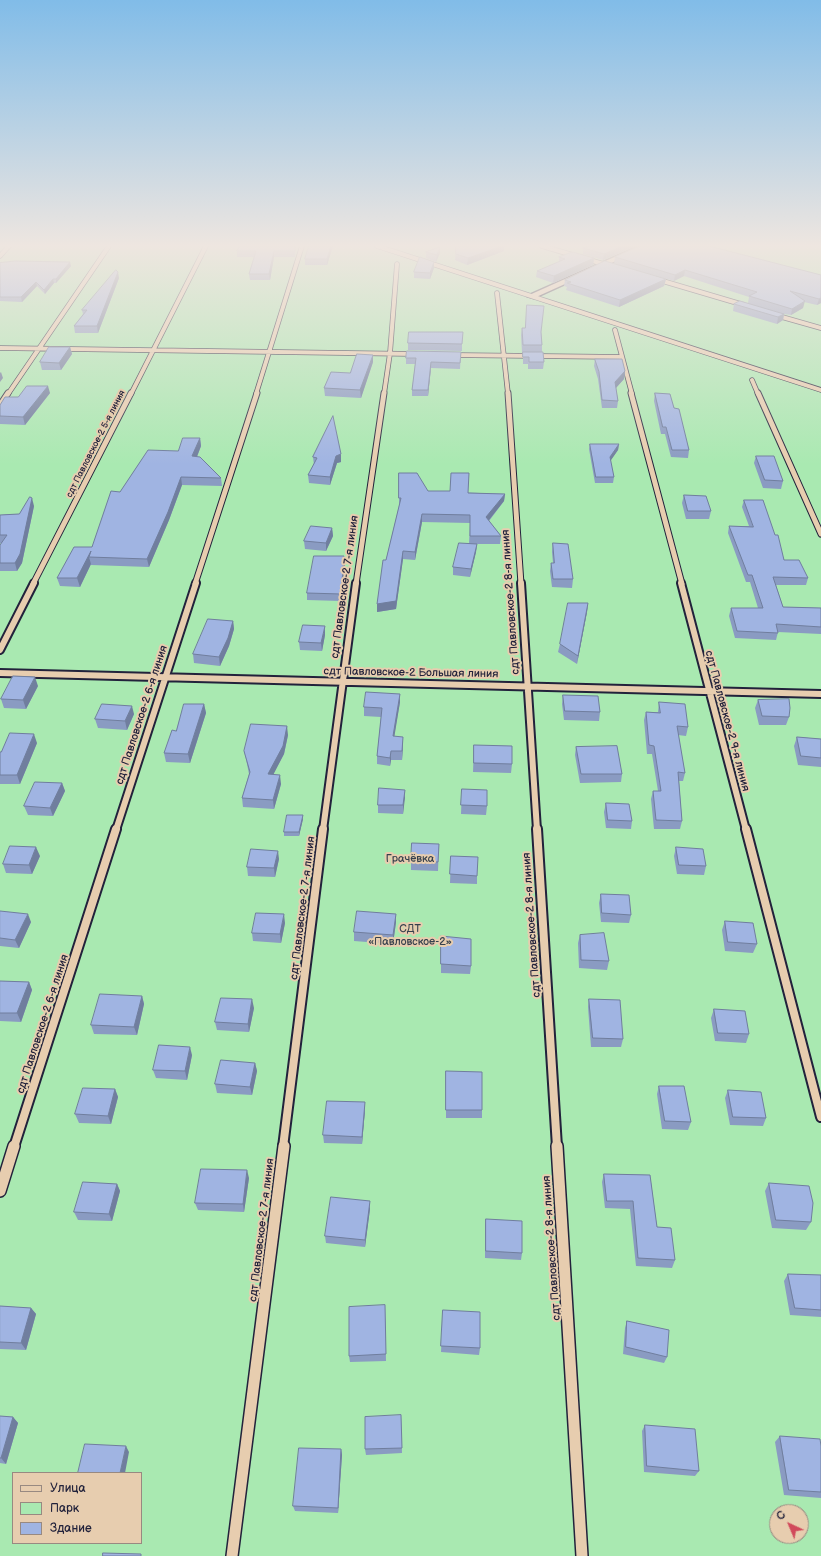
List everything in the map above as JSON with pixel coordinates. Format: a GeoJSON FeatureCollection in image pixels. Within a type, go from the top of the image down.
{"type":"FeatureCollection","features":[{"type":"Feature","properties":{"kind":"lane"},"geometry":{"type":"LineString","coordinates":[[0,405],[60,319]]}},
{"type":"Feature","properties":{"kind":"lane","name":"сдт Павловское-2 5-я линия"},"geometry":{"type":"LineString","coordinates":[[0,650],[169,319]]}},
{"type":"Feature","properties":{"kind":"lane","name":"сдт Павловское-2 6-я линия"},"geometry":{"type":"LineString","coordinates":[[0,1191],[280,319]]}},
{"type":"Feature","properties":{"kind":"lane","name":"сдт Павловское-2 7-я линия"},"geometry":{"type":"LineString","coordinates":[[232,1556],[342,682],[390,354],[393,319]]}},
{"type":"Feature","properties":{"kind":"lane","name":"сдт Павловское-2 8-я линия"},"geometry":{"type":"LineString","coordinates":[[500,319],[505,356],[528,686],[582,1556]]}},
{"type":"Feature","properties":{"kind":"lane"},"geometry":{"type":"LineString","coordinates":[[601,319],[821,390]]}},
{"type":"Feature","properties":{"kind":"lane"},"geometry":{"type":"LineString","coordinates":[[788,319],[821,328]]}},
{"type":"Feature","properties":{"kind":"lane","name":"сдт Павловское-2 9-я линия"},"geometry":{"type":"LineString","coordinates":[[615,330],[821,1117]]}},
{"type":"Feature","properties":{"kind":"lane"},"geometry":{"type":"LineString","coordinates":[[0,348],[420,354]]}},
{"type":"Feature","properties":{"kind":"lane"},"geometry":{"type":"LineString","coordinates":[[443,355],[622,357]]}},
{"type":"Feature","properties":{"kind":"lane"},"geometry":{"type":"LineString","coordinates":[[752,380],[821,534]]}},
{"type":"Feature","properties":{"kind":"lane","name":"сдт Павловское-2 Большая линия"},"geometry":{"type":"LineString","coordinates":[[0,673],[821,694]]}},
{"type":"Feature","properties":{"kind":"green space","name":"Грачёвка"},"geometry":{"type":"Polygon","coordinates":[[[0,319],[821,319],[821,1556],[0,1556],[0,319]]]}},
{"type":"Feature","properties":{"kind":"building"},"geometry":{"type":"Polygon","coordinates":[[[80,319],[100,319],[97,326],[74,326],[80,319]]]}},
{"type":"Feature","properties":{"kind":"building"},"geometry":{"type":"Polygon","coordinates":[[[526,319],[543,319],[541,332],[542,345],[523,345],[522,328],[525,328],[526,319]]]}},
{"type":"Feature","properties":{"kind":"building"},"geometry":{"type":"Polygon","coordinates":[[[409,332],[463,332],[462,344],[408,343],[409,332]]]}},
{"type":"Feature","properties":{"kind":"building"},"geometry":{"type":"Polygon","coordinates":[[[49,347],[70,347],[59,363],[40,362],[49,347]]]}},
{"type":"Feature","properties":{"kind":"building"},"geometry":{"type":"Polygon","coordinates":[[[407,351],[461,352],[460,363],[431,362],[428,390],[412,390],[416,358],[406,358],[407,351]]]}},
{"type":"Feature","properties":{"kind":"building"},"geometry":{"type":"Polygon","coordinates":[[[523,352],[543,352],[544,362],[529,362],[529,357],[523,357],[523,352]]]}},
{"type":"Feature","properties":{"kind":"building"},"geometry":{"type":"Polygon","coordinates":[[[357,354],[373,355],[360,390],[324,388],[331,372],[350,373],[357,354]]]}},
{"type":"Feature","properties":{"kind":"building"},"geometry":{"type":"Polygon","coordinates":[[[595,359],[622,359],[625,371],[615,382],[618,401],[602,400],[599,372],[595,359]]]}},
{"type":"Feature","properties":{"kind":"building"},"geometry":{"type":"Polygon","coordinates":[[[27,386],[48,386],[23,417],[0,416],[0,405],[5,397],[18,397],[27,386]]]}},
{"type":"Feature","properties":{"kind":"building"},"geometry":{"type":"Polygon","coordinates":[[[655,393],[670,394],[674,408],[679,409],[689,450],[672,450],[666,427],[663,427],[655,393]]]}},
{"type":"Feature","properties":{"kind":"building"},"geometry":{"type":"Polygon","coordinates":[[[333,416],[341,454],[336,456],[330,477],[308,475],[317,458],[313,457],[333,416]]]}},
{"type":"Feature","properties":{"kind":"building"},"geometry":{"type":"Polygon","coordinates":[[[183,438],[200,438],[192,456],[200,457],[221,478],[181,477],[168,512],[147,559],[89,557],[91,551],[77,578],[57,578],[74,547],[92,547],[111,491],[120,492],[148,450],[178,451],[183,438]]]}},
{"type":"Feature","properties":{"kind":"building"},"geometry":{"type":"Polygon","coordinates":[[[590,444],[619,444],[610,457],[614,477],[596,477],[590,444]]]}},
{"type":"Feature","properties":{"kind":"building"},"geometry":{"type":"Polygon","coordinates":[[[756,456],[774,456],[783,481],[765,480],[756,456]]]}},
{"type":"Feature","properties":{"kind":"building"},"geometry":{"type":"Polygon","coordinates":[[[399,473],[417,473],[428,491],[450,491],[451,473],[469,473],[468,493],[505,494],[486,517],[501,536],[470,536],[470,515],[422,514],[415,552],[403,551],[396,601],[377,604],[383,560],[386,560],[401,498],[399,498],[399,473]]]}},
{"type":"Feature","properties":{"kind":"building"},"geometry":{"type":"Polygon","coordinates":[[[684,495],[706,496],[711,511],[688,511],[684,495]]]}},
{"type":"Feature","properties":{"kind":"building"},"geometry":{"type":"Polygon","coordinates":[[[30,497],[32,498],[20,554],[15,563],[0,563],[0,545],[7,535],[0,535],[0,515],[19,514],[30,497]]]}},
{"type":"Feature","properties":{"kind":"building"},"geometry":{"type":"Polygon","coordinates":[[[744,500],[763,500],[775,535],[778,535],[784,560],[799,560],[808,578],[773,577],[783,607],[821,608],[821,627],[776,624],[778,633],[737,631],[731,608],[763,608],[752,575],[748,575],[729,526],[753,527],[744,500]]]}},
{"type":"Feature","properties":{"kind":"building"},"geometry":{"type":"Polygon","coordinates":[[[311,526],[332,528],[326,543],[304,541],[311,526]]]}},
{"type":"Feature","properties":{"kind":"building"},"geometry":{"type":"Polygon","coordinates":[[[459,543],[477,544],[471,569],[453,567],[459,543]]]}},
{"type":"Feature","properties":{"kind":"building"},"geometry":{"type":"Polygon","coordinates":[[[553,543],[568,544],[573,579],[553,579],[551,563],[554,563],[553,543]]]}},
{"type":"Feature","properties":{"kind":"building"},"geometry":{"type":"Polygon","coordinates":[[[314,556],[344,556],[341,594],[307,593],[314,556]]]}},
{"type":"Feature","properties":{"kind":"building"},"geometry":{"type":"Polygon","coordinates":[[[568,603],[588,603],[578,656],[560,644],[568,603]]]}},
{"type":"Feature","properties":{"kind":"building"},"geometry":{"type":"Polygon","coordinates":[[[208,619],[233,621],[228,638],[219,657],[193,654],[208,619]]]}},
{"type":"Feature","properties":{"kind":"building"},"geometry":{"type":"Polygon","coordinates":[[[303,625],[325,626],[321,643],[299,642],[303,625]]]}},
{"type":"Feature","properties":{"kind":"building"},"geometry":{"type":"Polygon","coordinates":[[[13,676],[35,677],[23,700],[1,699],[13,676]]]}},
{"type":"Feature","properties":{"kind":"building"},"geometry":{"type":"Polygon","coordinates":[[[366,692],[400,694],[393,736],[403,737],[402,751],[391,751],[390,758],[377,756],[382,708],[364,707],[366,692]]]}},
{"type":"Feature","properties":{"kind":"building"},"geometry":{"type":"Polygon","coordinates":[[[563,695],[598,696],[600,712],[565,711],[563,695]]]}},
{"type":"Feature","properties":{"kind":"building"},"geometry":{"type":"Polygon","coordinates":[[[789,699],[789,717],[762,716],[758,700],[789,699]]]}},
{"type":"Feature","properties":{"kind":"building"},"geometry":{"type":"Polygon","coordinates":[[[659,702],[685,704],[688,727],[677,726],[685,773],[678,772],[682,821],[656,820],[653,791],[661,791],[654,746],[649,745],[646,712],[660,713],[659,702]]]}},
{"type":"Feature","properties":{"kind":"building"},"geometry":{"type":"Polygon","coordinates":[[[102,704],[132,706],[125,721],[95,719],[102,704]]]}},
{"type":"Feature","properties":{"kind":"building"},"geometry":{"type":"Polygon","coordinates":[[[184,704],[204,704],[188,754],[164,753],[172,730],[176,731],[184,704]]]}},
{"type":"Feature","properties":{"kind":"building"},"geometry":{"type":"Polygon","coordinates":[[[251,724],[287,726],[283,746],[268,774],[280,775],[273,800],[242,798],[250,772],[244,751],[251,724]]]}},
{"type":"Feature","properties":{"kind":"building"},"geometry":{"type":"Polygon","coordinates":[[[10,733],[34,734],[17,775],[0,775],[0,752],[10,733]]]}},
{"type":"Feature","properties":{"kind":"building"},"geometry":{"type":"Polygon","coordinates":[[[797,737],[821,739],[821,758],[801,756],[797,737]]]}},
{"type":"Feature","properties":{"kind":"building"},"geometry":{"type":"Polygon","coordinates":[[[474,745],[512,746],[512,764],[474,763],[474,745]]]}},
{"type":"Feature","properties":{"kind":"building"},"geometry":{"type":"Polygon","coordinates":[[[617,746],[622,774],[581,774],[576,747],[617,746]]]}},
{"type":"Feature","properties":{"kind":"building"},"geometry":{"type":"Polygon","coordinates":[[[35,782],[62,783],[50,808],[24,806],[35,782]]]}},
{"type":"Feature","properties":{"kind":"building"},"geometry":{"type":"Polygon","coordinates":[[[379,788],[405,790],[403,805],[378,805],[379,788]]]}},
{"type":"Feature","properties":{"kind":"building"},"geometry":{"type":"Polygon","coordinates":[[[462,789],[487,790],[487,806],[461,805],[462,789]]]}},
{"type":"Feature","properties":{"kind":"building"},"geometry":{"type":"Polygon","coordinates":[[[606,803],[629,804],[632,821],[608,820],[606,803]]]}},
{"type":"Feature","properties":{"kind":"building"},"geometry":{"type":"Polygon","coordinates":[[[287,815],[303,815],[299,832],[284,832],[287,815]]]}},
{"type":"Feature","properties":{"kind":"building"},"geometry":{"type":"Polygon","coordinates":[[[412,843],[439,844],[438,862],[411,861],[412,843]]]}},
{"type":"Feature","properties":{"kind":"building"},"geometry":{"type":"Polygon","coordinates":[[[10,846],[36,847],[29,865],[3,864],[10,846]]]}},
{"type":"Feature","properties":{"kind":"building"},"geometry":{"type":"Polygon","coordinates":[[[676,847],[703,849],[706,866],[679,865],[676,847]]]}},
{"type":"Feature","properties":{"kind":"building"},"geometry":{"type":"Polygon","coordinates":[[[251,849],[278,851],[274,868],[247,867],[251,849]]]}},
{"type":"Feature","properties":{"kind":"building"},"geometry":{"type":"Polygon","coordinates":[[[451,856],[478,857],[477,876],[450,874],[451,856]]]}},
{"type":"Feature","properties":{"kind":"building"},"geometry":{"type":"Polygon","coordinates":[[[601,894],[629,895],[631,915],[602,913],[601,894]]]}},
{"type":"Feature","properties":{"kind":"building"},"geometry":{"type":"Polygon","coordinates":[[[0,911],[28,914],[15,940],[0,938],[0,911]]]}},
{"type":"Feature","properties":{"kind":"building"},"geometry":{"type":"Polygon","coordinates":[[[357,911],[396,914],[393,935],[354,932],[357,911]]]}},
{"type":"Feature","properties":{"kind":"building"},"geometry":{"type":"Polygon","coordinates":[[[256,913],[284,914],[280,934],[252,933],[256,913]]]}},
{"type":"Feature","properties":{"kind":"building"},"geometry":{"type":"Polygon","coordinates":[[[725,921],[753,923],[757,944],[728,942],[725,921]]]}},
{"type":"Feature","properties":{"kind":"building"},"geometry":{"type":"Polygon","coordinates":[[[604,933],[609,961],[581,960],[580,935],[604,933]]]}},
{"type":"Feature","properties":{"kind":"building"},"geometry":{"type":"Polygon","coordinates":[[[441,936],[471,939],[471,966],[441,964],[441,936]]]}},
{"type":"Feature","properties":{"kind":"building"},"geometry":{"type":"Polygon","coordinates":[[[0,981],[29,982],[17,1013],[0,1013],[0,981]]]}},
{"type":"Feature","properties":{"kind":"building"},"geometry":{"type":"Polygon","coordinates":[[[100,994],[142,996],[134,1027],[91,1025],[100,994]]]}},
{"type":"Feature","properties":{"kind":"building"},"geometry":{"type":"Polygon","coordinates":[[[221,998],[252,999],[248,1024],[215,1022],[221,998]]]}},
{"type":"Feature","properties":{"kind":"building"},"geometry":{"type":"Polygon","coordinates":[[[589,999],[620,1000],[623,1039],[593,1038],[589,999]]]}},
{"type":"Feature","properties":{"kind":"building"},"geometry":{"type":"Polygon","coordinates":[[[714,1009],[745,1011],[749,1034],[718,1033],[714,1009]]]}},
{"type":"Feature","properties":{"kind":"building"},"geometry":{"type":"Polygon","coordinates":[[[159,1045],[190,1047],[185,1071],[153,1070],[159,1045]]]}},
{"type":"Feature","properties":{"kind":"building"},"geometry":{"type":"Polygon","coordinates":[[[221,1060],[255,1063],[250,1087],[215,1084],[221,1060]]]}},
{"type":"Feature","properties":{"kind":"building"},"geometry":{"type":"Polygon","coordinates":[[[446,1071],[482,1072],[482,1110],[446,1110],[446,1071]]]}},
{"type":"Feature","properties":{"kind":"building"},"geometry":{"type":"Polygon","coordinates":[[[659,1086],[684,1086],[691,1122],[665,1121],[659,1086]]]}},
{"type":"Feature","properties":{"kind":"building"},"geometry":{"type":"Polygon","coordinates":[[[83,1088],[115,1089],[108,1116],[75,1114],[83,1088]]]}},
{"type":"Feature","properties":{"kind":"building"},"geometry":{"type":"Polygon","coordinates":[[[728,1090],[761,1092],[766,1118],[733,1117],[728,1090]]]}},
{"type":"Feature","properties":{"kind":"building"},"geometry":{"type":"Polygon","coordinates":[[[327,1101],[365,1102],[362,1137],[323,1135],[327,1101]]]}},
{"type":"Feature","properties":{"kind":"building"},"geometry":{"type":"Polygon","coordinates":[[[201,1169],[247,1170],[243,1204],[195,1203],[201,1169]]]}},
{"type":"Feature","properties":{"kind":"building"},"geometry":{"type":"Polygon","coordinates":[[[604,1174],[650,1175],[657,1227],[671,1228],[675,1260],[638,1258],[633,1201],[607,1201],[604,1174]]]}},
{"type":"Feature","properties":{"kind":"building"},"geometry":{"type":"Polygon","coordinates":[[[83,1182],[117,1184],[109,1214],[74,1212],[83,1182]]]}},
{"type":"Feature","properties":{"kind":"building"},"geometry":{"type":"Polygon","coordinates":[[[769,1183],[809,1186],[813,1203],[811,1222],[776,1220],[769,1183]]]}},
{"type":"Feature","properties":{"kind":"building"},"geometry":{"type":"Polygon","coordinates":[[[331,1197],[370,1201],[365,1240],[325,1236],[331,1197]]]}},
{"type":"Feature","properties":{"kind":"building"},"geometry":{"type":"Polygon","coordinates":[[[486,1219],[522,1221],[522,1253],[486,1251],[486,1219]]]}},
{"type":"Feature","properties":{"kind":"building"},"geometry":{"type":"Polygon","coordinates":[[[788,1274],[821,1275],[821,1310],[795,1308],[788,1274]]]}},
{"type":"Feature","properties":{"kind":"building"},"geometry":{"type":"Polygon","coordinates":[[[385,1305],[386,1354],[349,1356],[349,1307],[385,1305]]]}},
{"type":"Feature","properties":{"kind":"building"},"geometry":{"type":"Polygon","coordinates":[[[0,1306],[31,1308],[21,1343],[0,1342],[0,1306]]]}},
{"type":"Feature","properties":{"kind":"building"},"geometry":{"type":"Polygon","coordinates":[[[443,1310],[480,1312],[480,1348],[441,1346],[443,1310]]]}},
{"type":"Feature","properties":{"kind":"building"},"geometry":{"type":"Polygon","coordinates":[[[627,1321],[669,1330],[667,1357],[626,1347],[627,1321]]]}},
{"type":"Feature","properties":{"kind":"building"},"geometry":{"type":"Polygon","coordinates":[[[401,1415],[402,1448],[365,1449],[365,1417],[401,1415]]]}},
{"type":"Feature","properties":{"kind":"building"},"geometry":{"type":"Polygon","coordinates":[[[0,1416],[13,1417],[1,1458],[0,1458],[0,1416]]]}},
{"type":"Feature","properties":{"kind":"building"},"geometry":{"type":"Polygon","coordinates":[[[645,1425],[695,1429],[699,1471],[647,1466],[645,1425]]]}},
{"type":"Feature","properties":{"kind":"building"},"geometry":{"type":"Polygon","coordinates":[[[780,1436],[820,1439],[821,1492],[789,1490],[780,1436]]]}},
{"type":"Feature","properties":{"kind":"building"},"geometry":{"type":"Polygon","coordinates":[[[85,1444],[126,1446],[120,1472],[78,1472],[85,1444]]]}},
{"type":"Feature","properties":{"kind":"building"},"geometry":{"type":"Polygon","coordinates":[[[299,1448],[341,1449],[338,1508],[293,1506],[299,1448]]]}},
{"type":"Feature","properties":{"kind":"building"},"geometry":{"type":"Polygon","coordinates":[[[103,1553],[141,1554],[141,1556],[103,1556],[103,1553]]]}},
{"type":"Feature","properties":{"kind":"park label","name":"СДТ «Павловское-2»"},"geometry":{"type":"Point","coordinates":[410,935]}}]}
